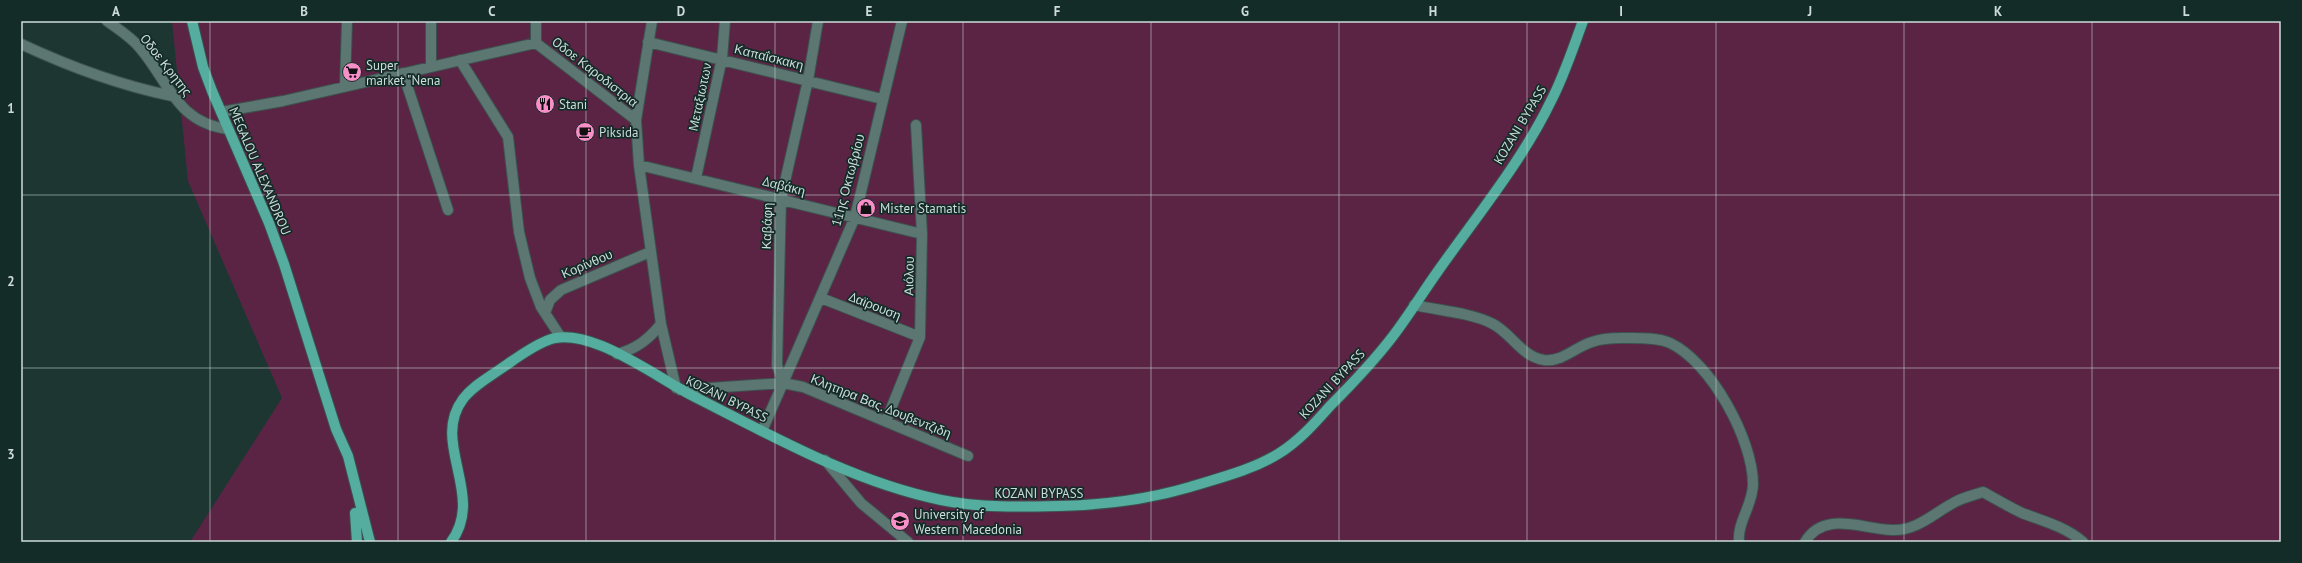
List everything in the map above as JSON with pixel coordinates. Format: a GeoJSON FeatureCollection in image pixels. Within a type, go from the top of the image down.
{"type":"FeatureCollection","features":[{"type":"Feature","properties":{"kind":"main road","name":"MEGALOU ALEXANDROU"},"geometry":{"type":"LineString","coordinates":[[192,21],[203,67],[269,223],[306,330],[336,429]]}},
{"type":"Feature","properties":{"kind":"main road","name":"KOZANI BYPASS"},"geometry":{"type":"LineString","coordinates":[[452,542],[461,526],[464,507],[462,486],[453,443],[453,420],[456,410],[466,395],[477,385],[541,343],[560,336],[571,336],[588,340],[617,354],[678,389],[762,431],[825,460],[895,487],[940,500],[994,507],[1093,506],[1154,498],[1255,465],[1278,454],[1293,443],[1357,378],[1392,337],[1522,150],[1551,103],[1583,21]]}},
{"type":"Feature","properties":{"kind":"main road"},"geometry":{"type":"LineString","coordinates":[[336,429],[355,516],[357,542]]}},
{"type":"Feature","properties":{"kind":"main road"},"geometry":{"type":"LineString","coordinates":[[336,429],[348,456],[370,542]]}},
{"type":"Feature","properties":{"kind":"street","name":"Oδοε Κρητης"},"geometry":{"type":"LineString","coordinates":[[107,21],[139,46],[172,96],[189,114],[203,124],[228,129]]}},
{"type":"Feature","properties":{"kind":"street"},"geometry":{"type":"LineString","coordinates":[[346,21],[346,86]]}},
{"type":"Feature","properties":{"kind":"street"},"geometry":{"type":"LineString","coordinates":[[431,21],[431,67]]}},
{"type":"Feature","properties":{"kind":"street"},"geometry":{"type":"LineString","coordinates":[[536,21],[536,43]]}},
{"type":"Feature","properties":{"kind":"street"},"geometry":{"type":"LineString","coordinates":[[636,120],[652,21]]}},
{"type":"Feature","properties":{"kind":"street","name":"Μεταξιωτων"},"geometry":{"type":"LineString","coordinates":[[696,178],[722,58],[726,21]]}},
{"type":"Feature","properties":{"kind":"street","name":"Καβάφη"},"geometry":{"type":"LineString","coordinates":[[783,383],[777,365],[781,199],[808,80],[818,21]]}},
{"type":"Feature","properties":{"kind":"street","name":"11ης Οκτωβρίου"},"geometry":{"type":"LineString","coordinates":[[783,383],[855,217],[882,99],[902,21]]}},
{"type":"Feature","properties":{"kind":"street","name":"Καπαΐσκακη"},"geometry":{"type":"LineString","coordinates":[[648,42],[722,58],[882,99]]}},
{"type":"Feature","properties":{"kind":"street","name":"Oδοε Καροδιστρια"},"geometry":{"type":"LineString","coordinates":[[221,112],[403,74],[536,43],[636,120],[639,165],[660,324],[678,389]]}},
{"type":"Feature","properties":{"kind":"street"},"geometry":{"type":"LineString","coordinates":[[21,44],[61,63],[91,74],[143,90],[172,96]]}},
{"type":"Feature","properties":{"kind":"street"},"geometry":{"type":"LineString","coordinates":[[460,60],[508,137],[518,232],[530,278],[545,313],[560,336]]}},
{"type":"Feature","properties":{"kind":"street"},"geometry":{"type":"LineString","coordinates":[[403,74],[448,210]]}},
{"type":"Feature","properties":{"kind":"street","name":"Αιόλου"},"geometry":{"type":"LineString","coordinates":[[886,421],[920,338],[922,234],[916,125]]}},
{"type":"Feature","properties":{"kind":"street","name":"Δαβάκη"},"geometry":{"type":"LineString","coordinates":[[639,165],[922,234]]}},
{"type":"Feature","properties":{"kind":"street","name":"Κορίνθου"},"geometry":{"type":"LineString","coordinates":[[545,313],[550,300],[561,290],[650,252]]}},
{"type":"Feature","properties":{"kind":"street","name":"Δαϊρουση"},"geometry":{"type":"LineString","coordinates":[[821,298],[920,338]]}},
{"type":"Feature","properties":{"kind":"street"},"geometry":{"type":"LineString","coordinates":[[1414,305],[1482,318],[1495,325],[1524,351],[1539,359],[1556,359],[1592,342],[1621,338],[1663,341],[1680,350],[1698,366],[1723,397],[1748,452],[1752,472],[1753,491],[1751,500],[1739,528],[1739,542]]}},
{"type":"Feature","properties":{"kind":"street"},"geometry":{"type":"LineString","coordinates":[[617,354],[629,351],[643,343],[660,324]]}},
{"type":"Feature","properties":{"kind":"street"},"geometry":{"type":"LineString","coordinates":[[762,431],[783,383]]}},
{"type":"Feature","properties":{"kind":"street","name":"Κλητηρα Βας. Δουβεντζιδη"},"geometry":{"type":"LineString","coordinates":[[678,389],[783,383],[803,387],[968,456]]}},
{"type":"Feature","properties":{"kind":"street"},"geometry":{"type":"LineString","coordinates":[[825,460],[861,503],[908,542]]}},
{"type":"Feature","properties":{"kind":"street"},"geometry":{"type":"LineString","coordinates":[[1805,542],[1815,529],[1833,523],[1892,530],[1906,529],[1924,521],[1957,501],[1984,492],[2022,512],[2048,522],[2076,536],[2083,542]]}},
{"type":"Feature","properties":{"kind":"shaded area"},"geometry":{"type":"Polygon","coordinates":[[[172,21],[2281,21],[2281,542],[190,542],[282,398],[188,181],[172,21]]]}},
{"type":"Feature","properties":{"kind":"place","name":"Super market \"Nena"},"geometry":{"type":"Point","coordinates":[352,72]}},
{"type":"Feature","properties":{"kind":"place","name":"Stani"},"geometry":{"type":"Point","coordinates":[545,104]}},
{"type":"Feature","properties":{"kind":"place","name":"Piksida"},"geometry":{"type":"Point","coordinates":[585,132]}},
{"type":"Feature","properties":{"kind":"place","name":"Mister Stamatis"},"geometry":{"type":"Point","coordinates":[866,208]}},
{"type":"Feature","properties":{"kind":"place","name":"University of Western Macedonia"},"geometry":{"type":"Point","coordinates":[900,521]}}]}
